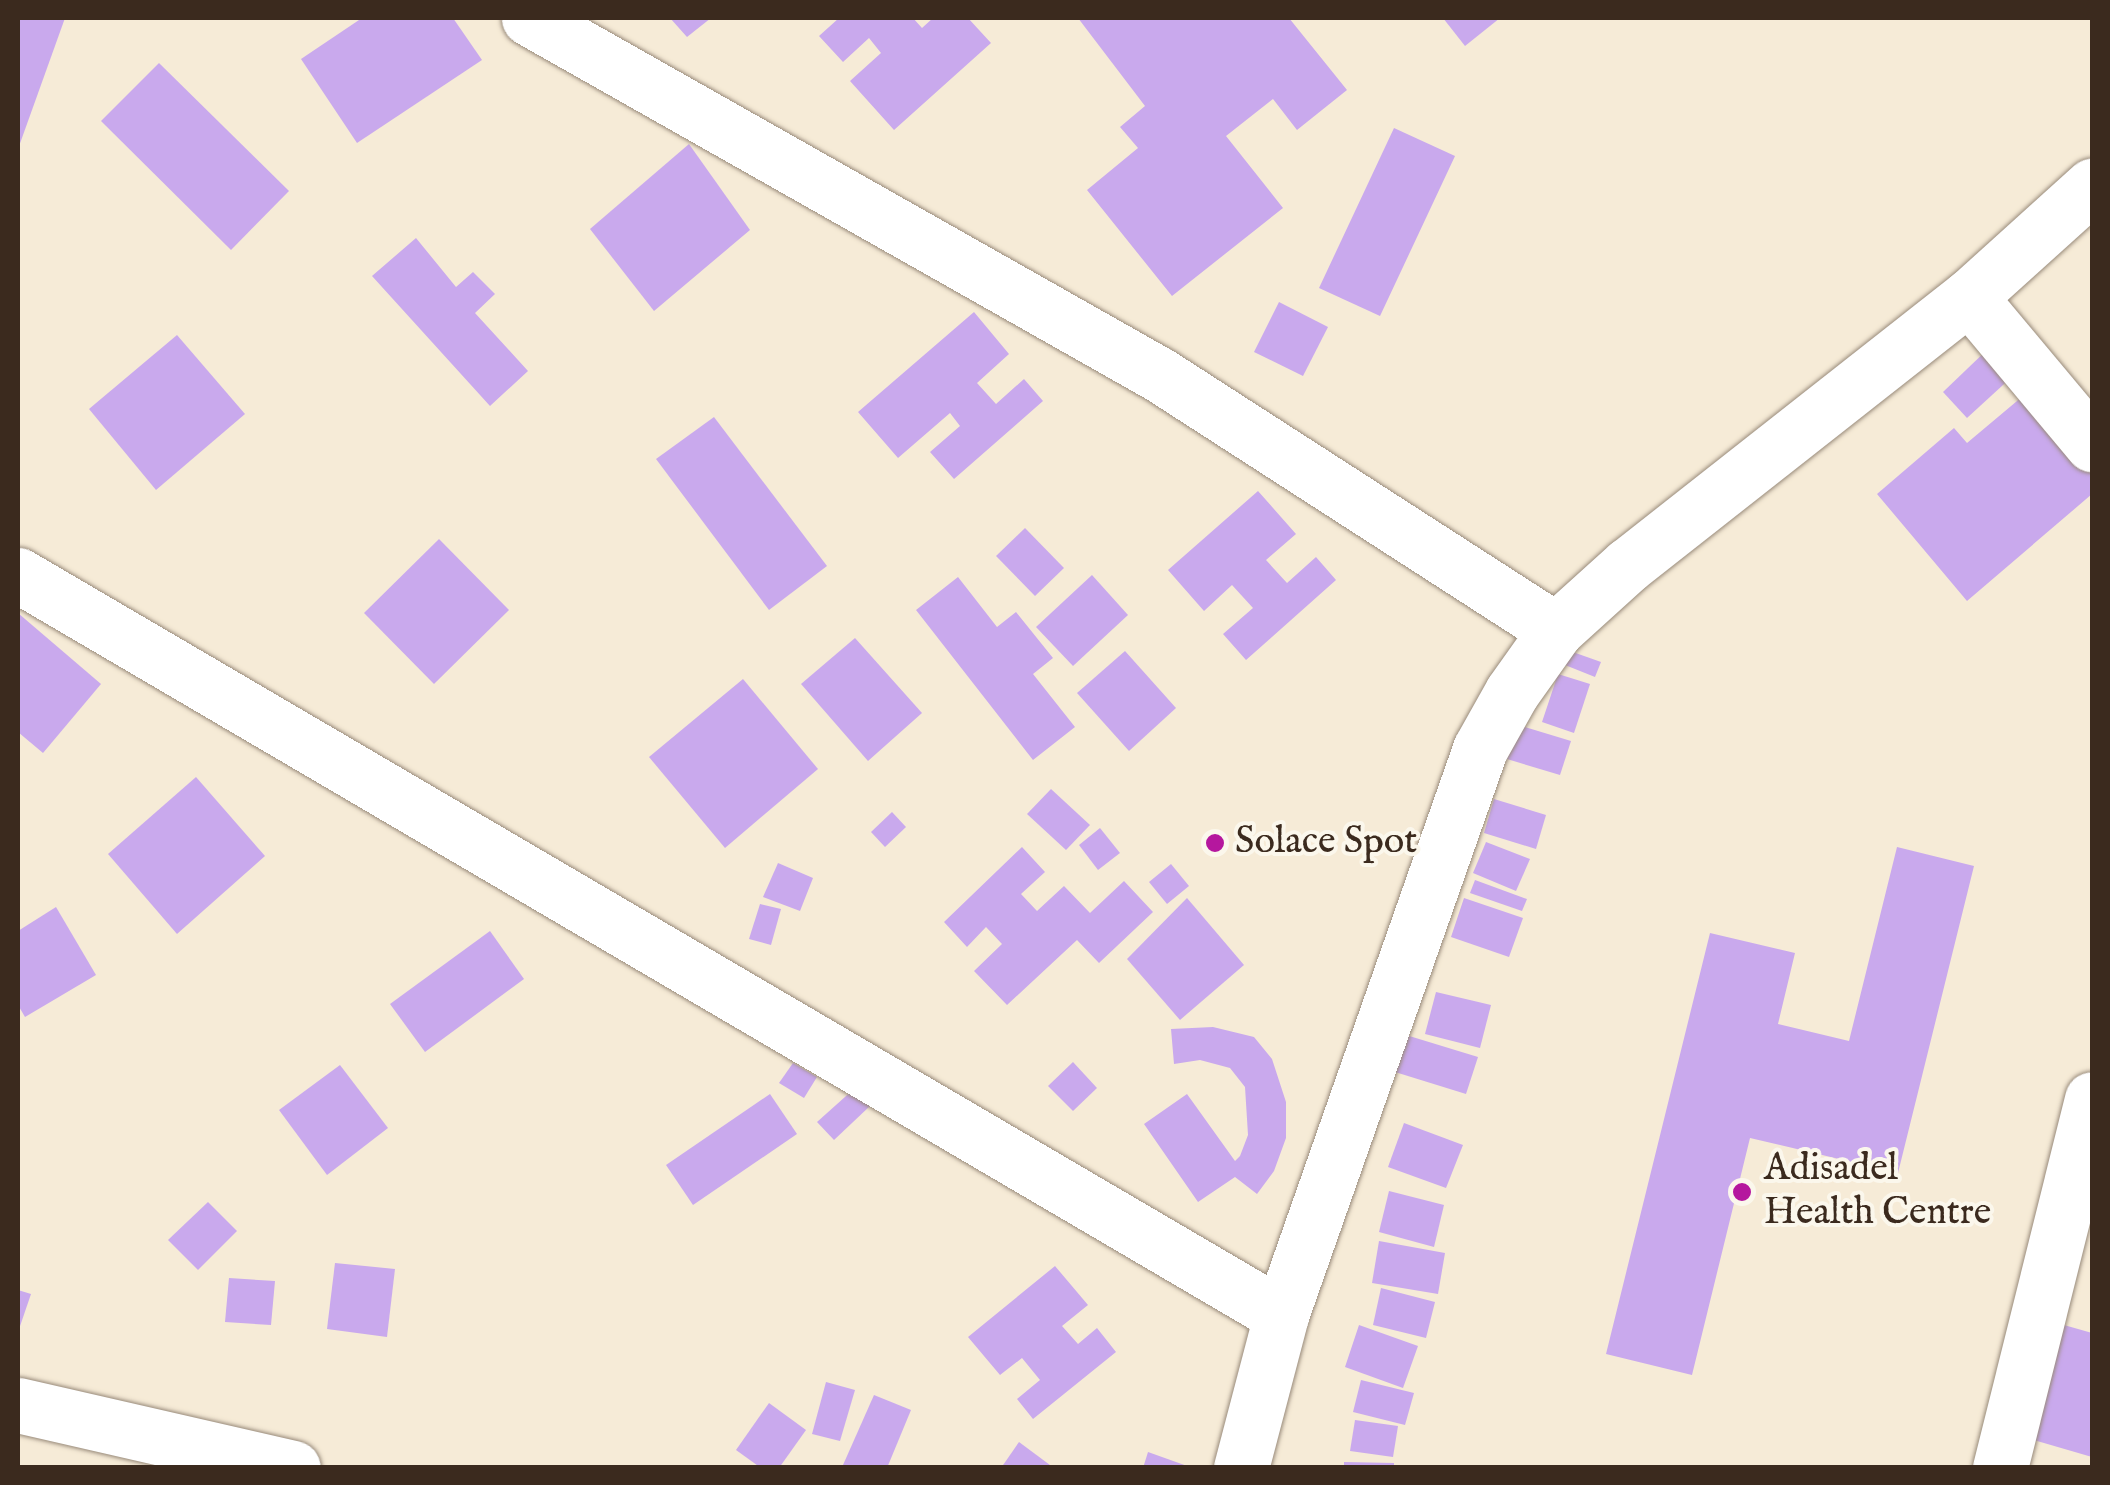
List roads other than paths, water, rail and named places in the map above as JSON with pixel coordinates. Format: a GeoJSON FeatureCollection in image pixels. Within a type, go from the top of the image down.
{"type":"FeatureCollection","features":[{"type":"Feature","properties":{"kind":"street"},"geometry":{"type":"LineString","coordinates":[[530,18],[1160,376],[1556,630]]}},
{"type":"Feature","properties":{"kind":"street"},"geometry":{"type":"LineString","coordinates":[[1242,1468],[1281,1315],[1480,749],[1512,692],[1556,630],[1628,566],[1969,297],[2092,186]]}},
{"type":"Feature","properties":{"kind":"street"},"geometry":{"type":"LineString","coordinates":[[1969,297],[2092,444]]}},
{"type":"Feature","properties":{"kind":"street"},"geometry":{"type":"LineString","coordinates":[[18,575],[1281,1315]]}},
{"type":"Feature","properties":{"kind":"street"},"geometry":{"type":"LineString","coordinates":[[2000,1468],[2092,1100]]}},
{"type":"Feature","properties":{"kind":"street"},"geometry":{"type":"LineString","coordinates":[[18,1405],[293,1468]]}},
{"type":"Feature","properties":{"kind":"place","name":"Solace Spot"},"geometry":{"type":"Point","coordinates":[1215,843]}},
{"type":"Feature","properties":{"kind":"place","name":"Adisadel Health Centre"},"geometry":{"type":"Point","coordinates":[1742,1192]}}]}
